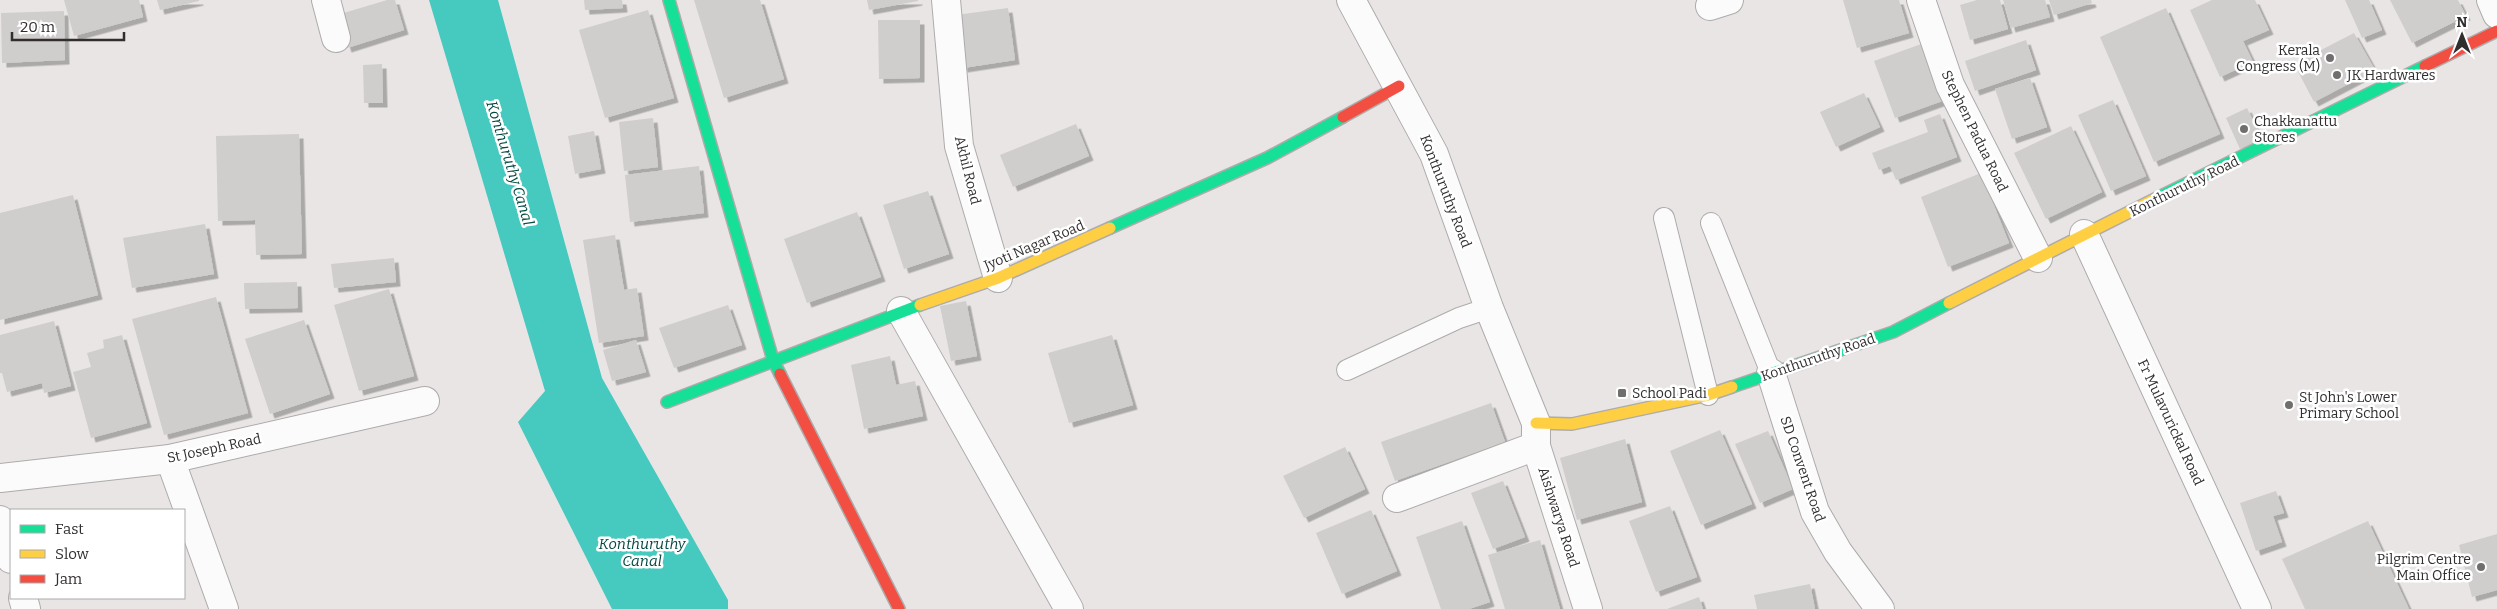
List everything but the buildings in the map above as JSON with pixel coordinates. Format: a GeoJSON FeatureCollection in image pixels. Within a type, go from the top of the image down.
{"type":"FeatureCollection","features":[{"type":"Feature","properties":{"kind":"street"},"geometry":{"type":"LineString","coordinates":[[326,0],[336,38]]}},
{"type":"Feature","properties":{"kind":"street"},"geometry":{"type":"LineString","coordinates":[[669,0],[772,360],[899,609]]}},
{"type":"Feature","properties":{"kind":"street","name":"Akhil Road"},"geometry":{"type":"LineString","coordinates":[[946,0],[959,146],[998,278]]}},
{"type":"Feature","properties":{"kind":"street","name":"Konthuruthy Road"},"geometry":{"type":"LineString","coordinates":[[1352,0],[1434,154],[1536,434],[1572,424],[1708,394],[1893,332],[2084,234],[2497,31]]}},
{"type":"Feature","properties":{"kind":"street","name":"Stephen Padua Road"},"geometry":{"type":"LineString","coordinates":[[1921,0],[1950,85],[2038,258]]}},
{"type":"Feature","properties":{"kind":"street"},"geometry":{"type":"LineString","coordinates":[[2491,0],[2497,14]]}},
{"type":"Feature","properties":{"kind":"street","name":"Jyoti Nagar Road"},"geometry":{"type":"LineString","coordinates":[[667,402],[901,311],[998,278],[1267,158],[1399,86]]}},
{"type":"Feature","properties":{"kind":"street","name":"Fr Mulavurickal Road"},"geometry":{"type":"LineString","coordinates":[[2084,234],[2257,609]]}},
{"type":"Feature","properties":{"kind":"street"},"geometry":{"type":"LineString","coordinates":[[901,311],[1069,609]]}},
{"type":"Feature","properties":{"kind":"street","name":"SD Convent Road"},"geometry":{"type":"LineString","coordinates":[[1771,373],[1815,512],[1838,552],[1880,609]]}},
{"type":"Feature","properties":{"kind":"street","name":"St Joseph Road"},"geometry":{"type":"LineString","coordinates":[[0,478],[170,459],[426,401]]}},
{"type":"Feature","properties":{"kind":"street"},"geometry":{"type":"LineString","coordinates":[[1397,498],[1536,434]]}},
{"type":"Feature","properties":{"kind":"street","name":"Aishwarya Road"},"geometry":{"type":"LineString","coordinates":[[1536,434],[1588,609]]}},
{"type":"Feature","properties":{"kind":"street"},"geometry":{"type":"LineString","coordinates":[[170,459],[224,609]]}},
{"type":"Feature","properties":{"kind":"street"},"geometry":{"type":"LineString","coordinates":[[0,520],[10,555]]}},
{"type":"Feature","properties":{"kind":"lane"},"geometry":{"type":"LineString","coordinates":[[1664,218],[1708,394]]}},
{"type":"Feature","properties":{"kind":"lane"},"geometry":{"type":"LineString","coordinates":[[1712,223],[1771,373]]}},
{"type":"Feature","properties":{"kind":"lane"},"geometry":{"type":"LineString","coordinates":[[1347,370],[1458,318],[1489,308]]}},
{"type":"Feature","properties":{"kind":"water","name":"Konthuruthy Canal"},"geometry":{"type":"Polygon","coordinates":[[[429,0],[498,0],[602,378],[728,600],[728,609],[612,609],[518,422],[545,391],[429,0]]]}},
{"type":"Feature","properties":{"kind":"traffic: fast"},"geometry":{"type":"LineString","coordinates":[[669,0],[773,360],[780,374]]}},
{"type":"Feature","properties":{"kind":"traffic: fast"},"geometry":{"type":"LineString","coordinates":[[2157,198],[2425,66]]}},
{"type":"Feature","properties":{"kind":"traffic: fast"},"geometry":{"type":"LineString","coordinates":[[1110,228],[1267,158],[1343,117]]}},
{"type":"Feature","properties":{"kind":"traffic: fast"},"geometry":{"type":"LineString","coordinates":[[1732,387],[1893,332],[1949,303]]}},
{"type":"Feature","properties":{"kind":"traffic: fast"},"geometry":{"type":"LineString","coordinates":[[667,402],[920,305]]}},
{"type":"Feature","properties":{"kind":"traffic: slow"},"geometry":{"type":"LineString","coordinates":[[1949,303],[2157,198]]}},
{"type":"Feature","properties":{"kind":"traffic: slow"},"geometry":{"type":"LineString","coordinates":[[920,305],[998,278],[1110,228]]}},
{"type":"Feature","properties":{"kind":"traffic: slow"},"geometry":{"type":"LineString","coordinates":[[1536,423],[1572,424],[1708,395],[1732,387]]}},
{"type":"Feature","properties":{"kind":"traffic: jam"},"geometry":{"type":"LineString","coordinates":[[2425,66],[2497,31]]}},
{"type":"Feature","properties":{"kind":"traffic: jam"},"geometry":{"type":"LineString","coordinates":[[1343,117],[1399,86]]}},
{"type":"Feature","properties":{"kind":"traffic: jam"},"geometry":{"type":"LineString","coordinates":[[780,374],[899,609]]}},
{"type":"Feature","properties":{"kind":"place","name":"Kerala Congress (M)"},"geometry":{"type":"Point","coordinates":[2330,58]}},
{"type":"Feature","properties":{"kind":"place","name":"JK Hardwares"},"geometry":{"type":"Point","coordinates":[2337,75]}},
{"type":"Feature","properties":{"kind":"place","name":"Chakkanattu Stores"},"geometry":{"type":"Point","coordinates":[2244,129]}},
{"type":"Feature","properties":{"kind":"place","name":"School Padi"},"geometry":{"type":"Point","coordinates":[1622,393]}},
{"type":"Feature","properties":{"kind":"place","name":"St John's Lower Primary School"},"geometry":{"type":"Point","coordinates":[2289,405]}},
{"type":"Feature","properties":{"kind":"place","name":"Pilgrim Centre Main Office"},"geometry":{"type":"Point","coordinates":[2481,567]}}]}
